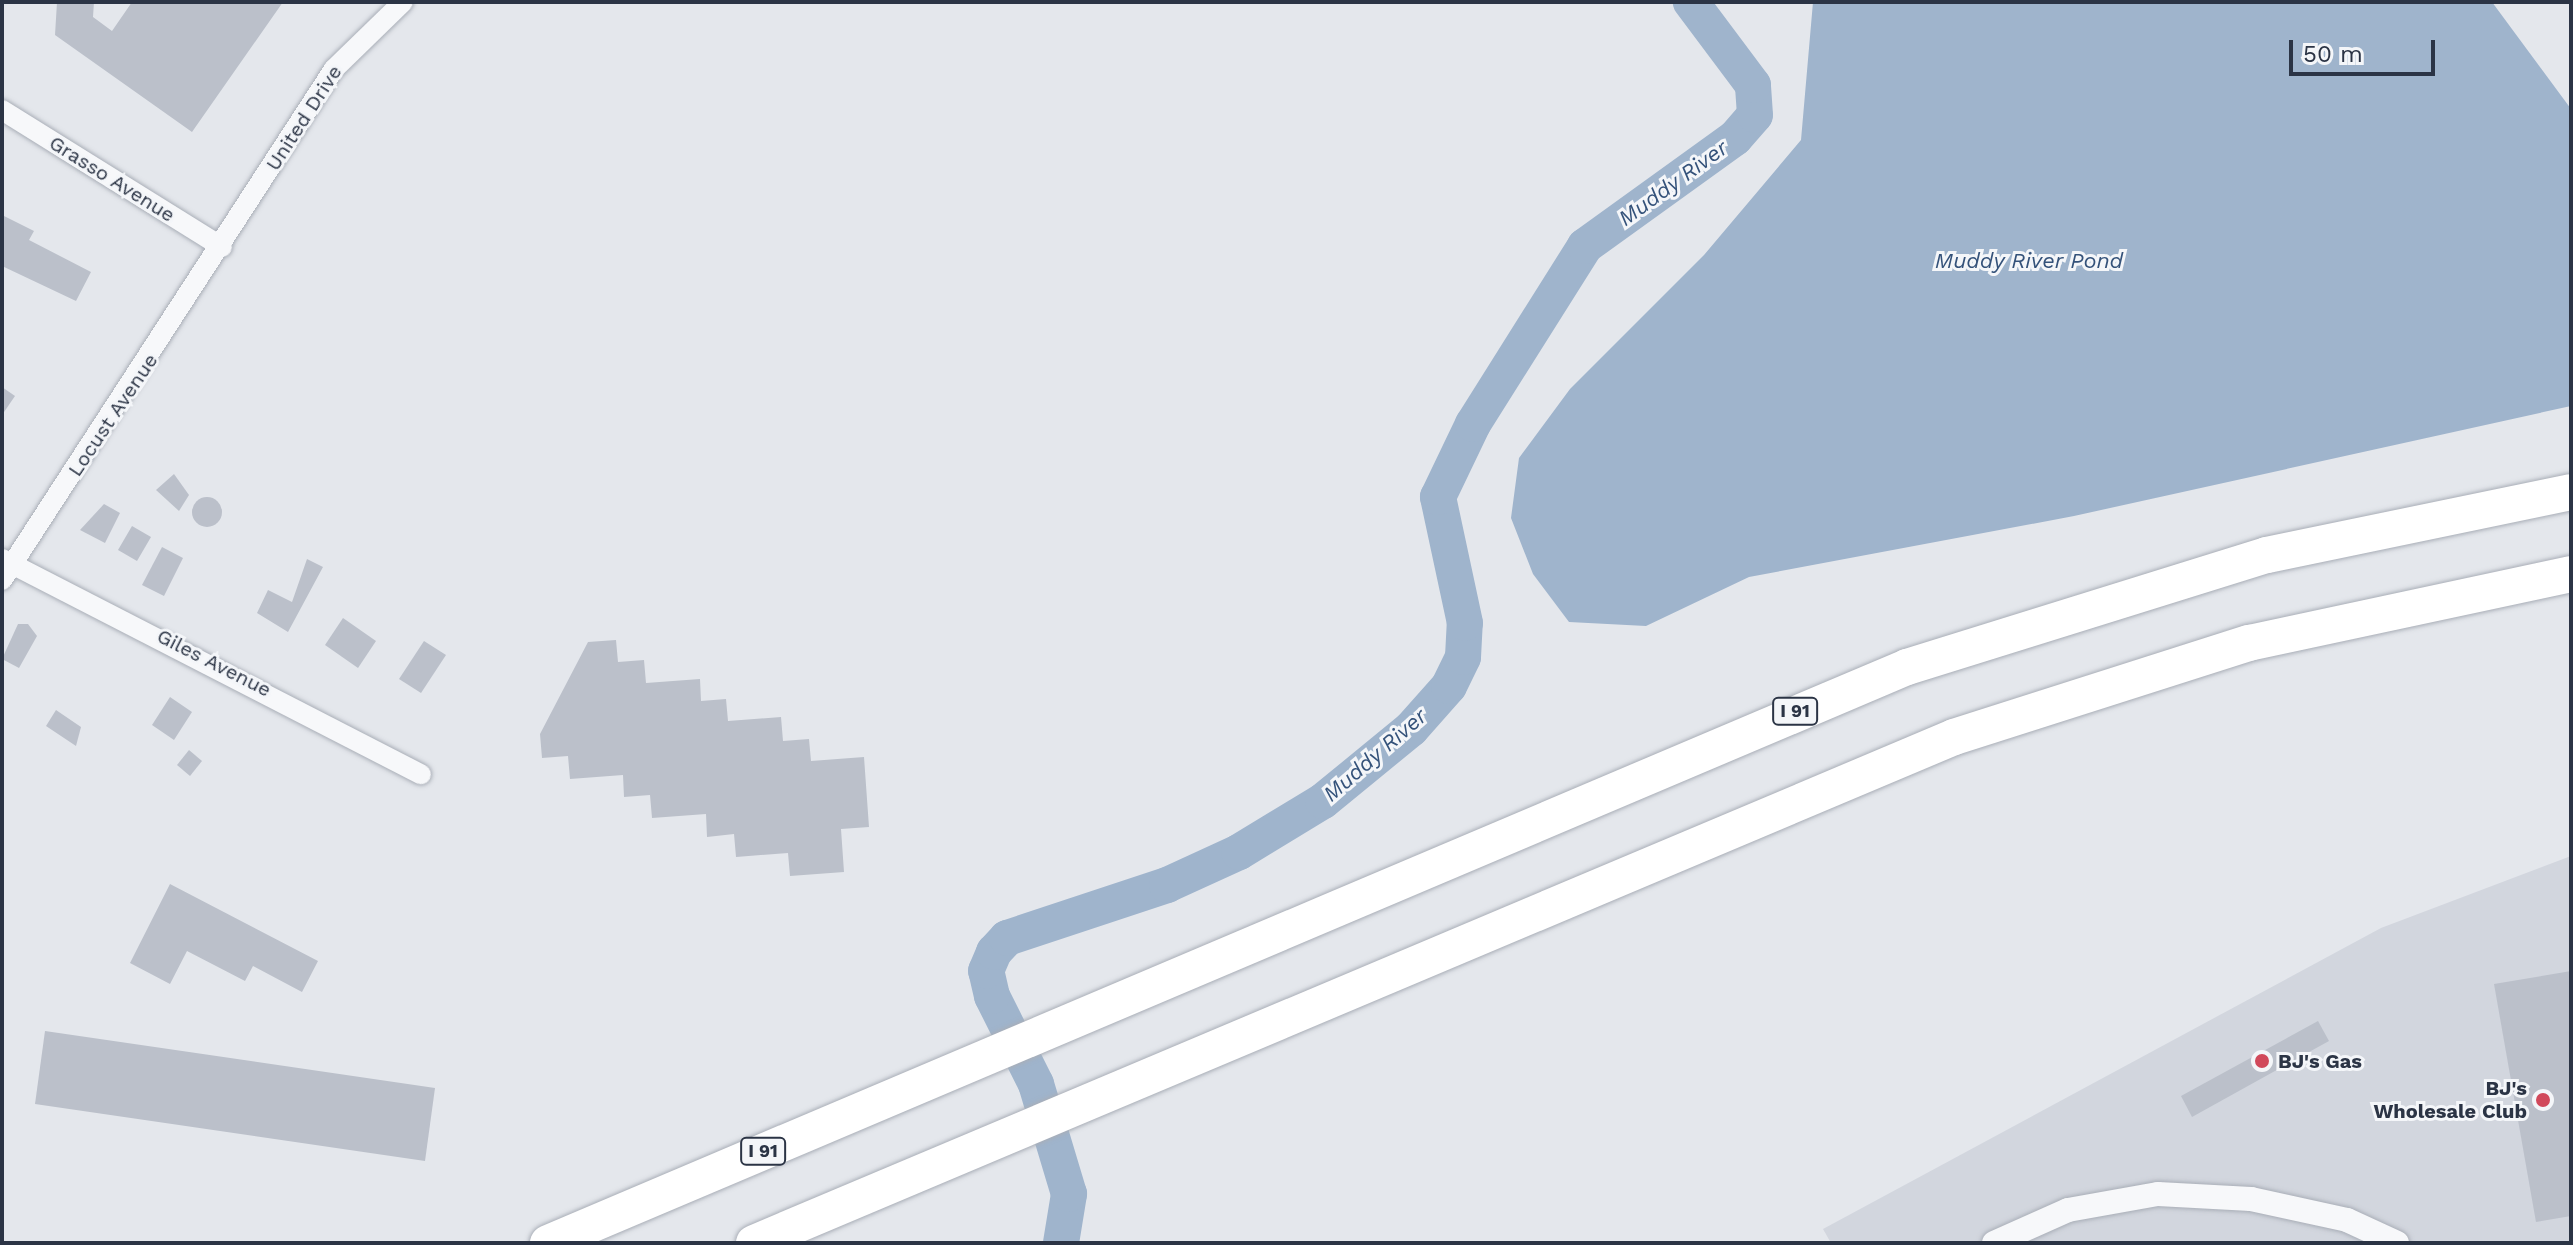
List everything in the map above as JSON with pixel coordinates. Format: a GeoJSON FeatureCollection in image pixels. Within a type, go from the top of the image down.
{"type":"FeatureCollection","features":[{"type":"Feature","properties":{"kind":"highway","name":"I 91"},"geometry":{"type":"LineString","coordinates":[[548,1243],[1711,746],[1976,642],[2267,555],[2571,492]]}},
{"type":"Feature","properties":{"kind":"highway"},"geometry":{"type":"LineString","coordinates":[[754,1243],[1675,849],[2026,711],[2317,626],[2571,574]]}},
{"type":"Feature","properties":{"kind":"street","name":"United Drive"},"geometry":{"type":"LineString","coordinates":[[222,247],[334,69],[403,2]]}},
{"type":"Feature","properties":{"kind":"street","name":"Grasso Avenue"},"geometry":{"type":"LineString","coordinates":[[2,110],[222,247]]}},
{"type":"Feature","properties":{"kind":"street","name":"Locust Avenue"},"geometry":{"type":"LineString","coordinates":[[6,568],[222,247]]}},
{"type":"Feature","properties":{"kind":"street","name":"Giles Avenue"},"geometry":{"type":"LineString","coordinates":[[6,568],[421,774]]}},
{"type":"Feature","properties":{"kind":"street"},"geometry":{"type":"LineString","coordinates":[[1994,1243],[2068,1210],[2158,1194],[2251,1199],[2347,1220],[2397,1243]]}},
{"type":"Feature","properties":{"kind":"shaded area"},"geometry":{"type":"Polygon","coordinates":[[[2571,856],[2571,1243],[1831,1243],[1823,1229],[2381,928],[2571,856]]]}},
{"type":"Feature","properties":{"kind":"water","name":"Muddy River Pond"},"geometry":{"type":"Polygon","coordinates":[[[1813,2],[2492,2],[2571,109],[2571,406],[2074,516],[1749,577],[1646,626],[1569,622],[1533,574],[1511,518],[1519,458],[1570,389],[1704,255],[1801,140],[1813,2]]]}},
{"type":"Feature","properties":{"kind":"building"},"geometry":{"type":"Polygon","coordinates":[[[57,2],[94,2],[93,17],[112,31],[132,2],[283,2],[192,132],[55,35],[57,2]]]}},
{"type":"Feature","properties":{"kind":"building"},"geometry":{"type":"Polygon","coordinates":[[[2,215],[34,231],[29,240],[91,272],[76,301],[2,266],[2,215]]]}},
{"type":"Feature","properties":{"kind":"building"},"geometry":{"type":"Polygon","coordinates":[[[2,387],[15,396],[2,415],[2,387]]]}},
{"type":"Feature","properties":{"kind":"building"},"geometry":{"type":"Polygon","coordinates":[[[174,474],[189,495],[179,511],[156,490],[174,474]]]}},
{"type":"Feature","properties":{"kind":"building"},"geometry":{"type":"Polygon","coordinates":[[[207,497],[218,501],[222,512],[218,523],[207,527],[196,523],[192,512],[196,501],[207,497]]]}},
{"type":"Feature","properties":{"kind":"building"},"geometry":{"type":"Polygon","coordinates":[[[104,504],[120,513],[105,543],[80,530],[104,504]]]}},
{"type":"Feature","properties":{"kind":"building"},"geometry":{"type":"Polygon","coordinates":[[[132,526],[151,537],[137,561],[118,550],[132,526]]]}},
{"type":"Feature","properties":{"kind":"building"},"geometry":{"type":"Polygon","coordinates":[[[162,547],[183,558],[164,596],[142,585],[162,547]]]}},
{"type":"Feature","properties":{"kind":"building"},"geometry":{"type":"Polygon","coordinates":[[[307,559],[323,567],[288,632],[257,613],[268,590],[292,602],[307,559]]]}},
{"type":"Feature","properties":{"kind":"building"},"geometry":{"type":"Polygon","coordinates":[[[343,618],[376,641],[358,668],[325,645],[343,618]]]}},
{"type":"Feature","properties":{"kind":"building"},"geometry":{"type":"Polygon","coordinates":[[[18,624],[28,624],[37,636],[19,668],[2,659],[18,624]]]}},
{"type":"Feature","properties":{"kind":"building"},"geometry":{"type":"Polygon","coordinates":[[[616,640],[618,662],[644,660],[646,683],[700,679],[701,701],[726,699],[728,721],[781,717],[783,741],[809,739],[811,761],[864,757],[869,827],[841,829],[844,872],[790,876],[788,853],[736,857],[734,834],[707,837],[706,814],[652,818],[650,795],[624,797],[623,775],[570,779],[568,756],[542,758],[540,734],[588,642],[616,640]]]}},
{"type":"Feature","properties":{"kind":"building"},"geometry":{"type":"Polygon","coordinates":[[[424,641],[446,655],[421,693],[399,679],[424,641]]]}},
{"type":"Feature","properties":{"kind":"building"},"geometry":{"type":"Polygon","coordinates":[[[170,697],[192,712],[174,740],[152,725],[170,697]]]}},
{"type":"Feature","properties":{"kind":"building"},"geometry":{"type":"Polygon","coordinates":[[[56,710],[81,727],[76,746],[46,726],[56,710]]]}},
{"type":"Feature","properties":{"kind":"building"},"geometry":{"type":"Polygon","coordinates":[[[189,750],[202,761],[190,776],[177,765],[189,750]]]}},
{"type":"Feature","properties":{"kind":"building"},"geometry":{"type":"Polygon","coordinates":[[[170,884],[318,961],[302,992],[253,966],[245,981],[187,951],[170,984],[130,963],[170,884]]]}},
{"type":"Feature","properties":{"kind":"building","name":"BJ's Wholesale Club"},"geometry":{"type":"Polygon","coordinates":[[[2571,971],[2571,1216],[2536,1222],[2494,984],[2571,971]]]}},
{"type":"Feature","properties":{"kind":"building"},"geometry":{"type":"Polygon","coordinates":[[[2318,1021],[2329,1041],[2192,1117],[2181,1096],[2318,1021]]]}},
{"type":"Feature","properties":{"kind":"building"},"geometry":{"type":"Polygon","coordinates":[[[45,1031],[435,1088],[425,1161],[35,1104],[45,1031]]]}},
{"type":"Feature","properties":{"kind":"waterway","name":"Muddy River"},"geometry":{"type":"LineString","coordinates":[[1061,1243],[1069,1194],[1036,1084],[992,996],[986,971],[994,952],[1007,938],[1167,885],[1239,852],[1323,801],[1411,729],[1449,686],[1463,657],[1465,623],[1438,497],[1473,424],[1585,246],[1735,138],[1755,115],[1753,85],[1691,2]]}},
{"type":"Feature","properties":{"kind":"place","name":"BJ's Gas"},"geometry":{"type":"Point","coordinates":[2262,1061]}},
{"type":"Feature","properties":{"kind":"place","name":"BJ's Wholesale Club"},"geometry":{"type":"Point","coordinates":[2543,1100]}}]}
